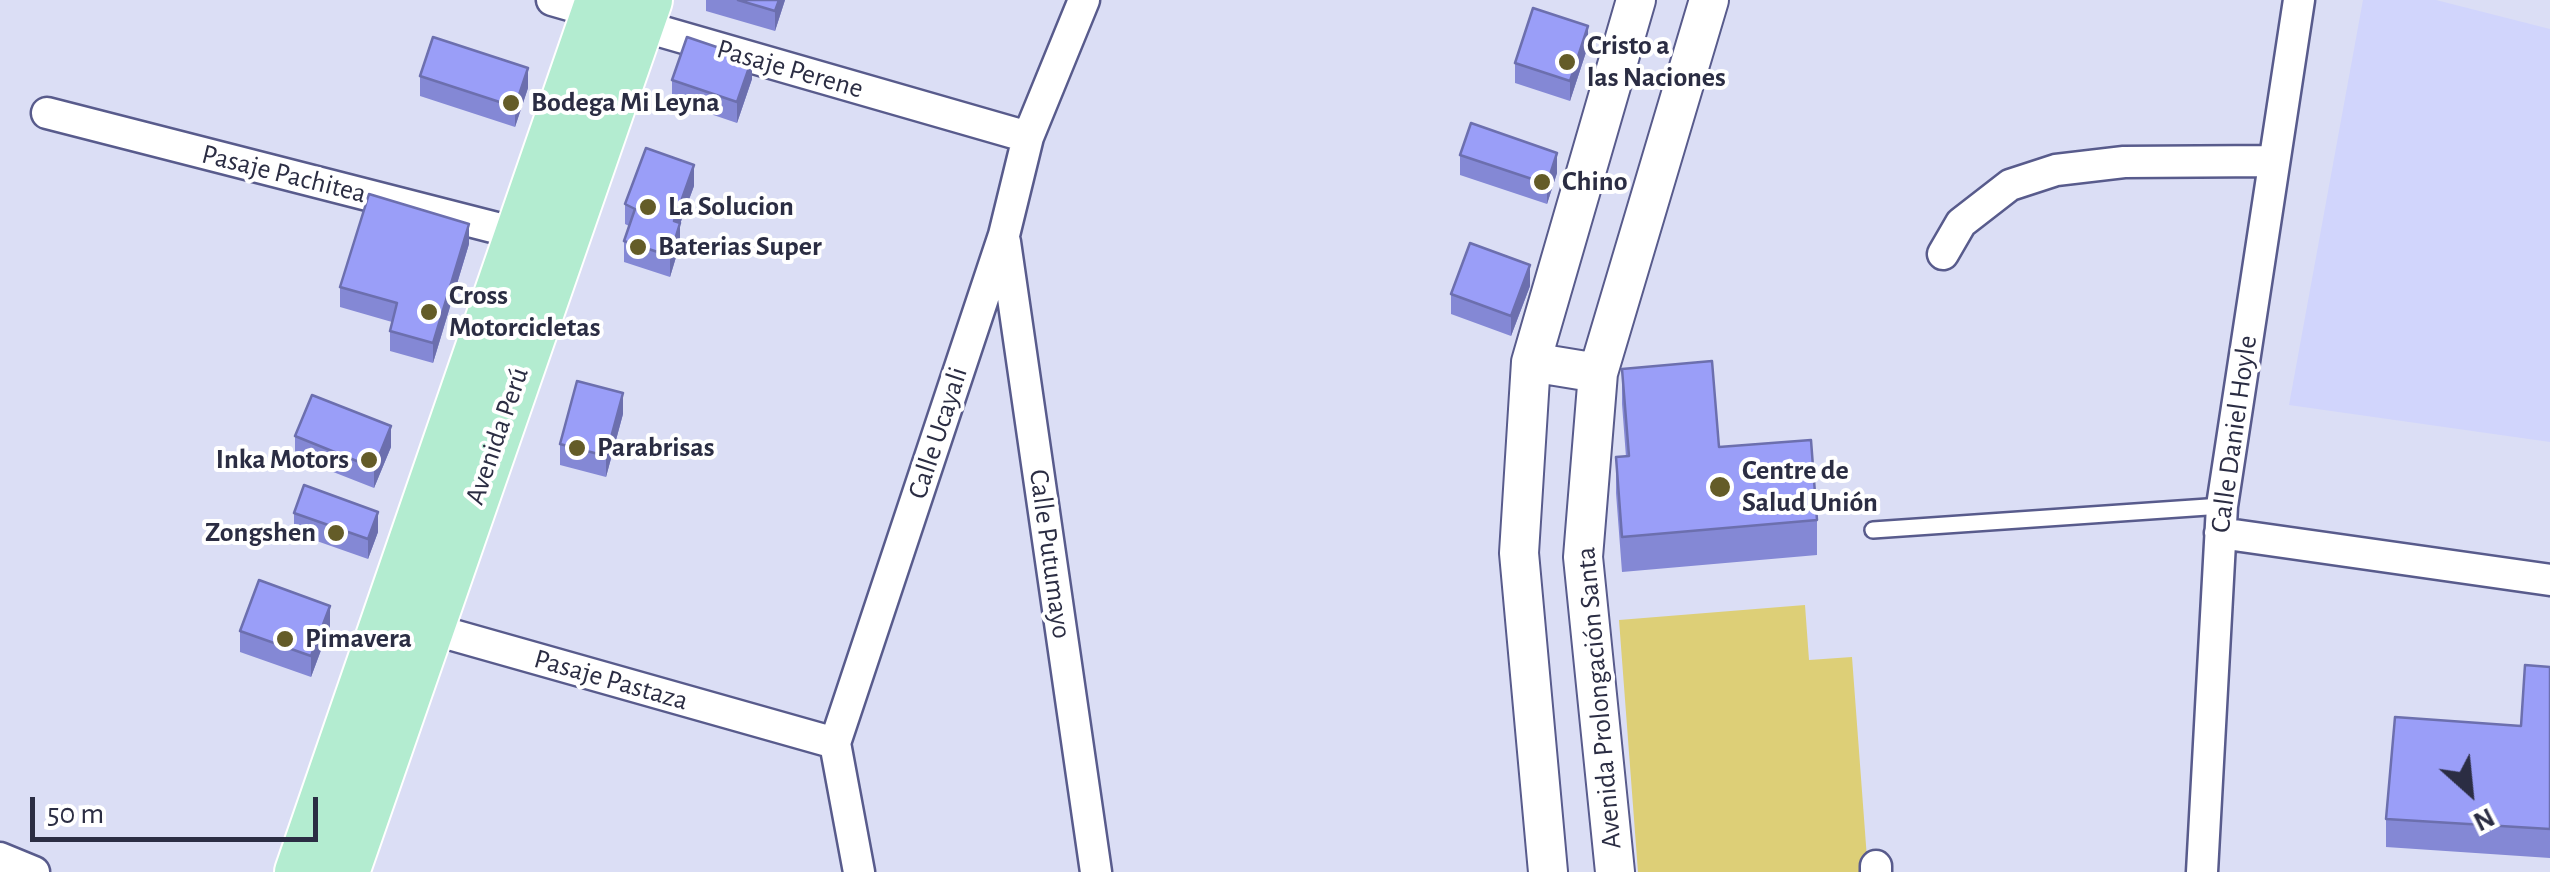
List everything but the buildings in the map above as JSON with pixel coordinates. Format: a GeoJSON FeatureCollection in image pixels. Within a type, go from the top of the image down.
{"type":"FeatureCollection","features":[{"type":"Feature","properties":{"kind":"main road","name":"Avenida Perú"},"geometry":{"type":"LineString","coordinates":[[345,872],[409,622],[520,234],[607,8]]}},
{"type":"Feature","properties":{"kind":"main road","name":"Avenida Perú"},"geometry":{"type":"LineString","coordinates":[[299,872],[409,622],[607,8]]}},
{"type":"Feature","properties":{"kind":"street","name":"Calle Ucayali"},"geometry":{"type":"LineString","coordinates":[[859,872],[835,743],[1004,235],[1028,137],[1084,0]]}},
{"type":"Feature","properties":{"kind":"street"},"geometry":{"type":"LineString","coordinates":[[1548,872],[1519,553],[1531,362],[1636,0]]}},
{"type":"Feature","properties":{"kind":"street","name":"Avenida Prolongación Santa"},"geometry":{"type":"LineString","coordinates":[[1614,872],[1583,557],[1598,373],[1709,0]]}},
{"type":"Feature","properties":{"kind":"street","name":"Calle Daniel Hoyle"},"geometry":{"type":"LineString","coordinates":[[2202,872],[2221,520],[2299,0]]}},
{"type":"Feature","properties":{"kind":"street","name":"Pasaje Perene"},"geometry":{"type":"LineString","coordinates":[[607,8],[1028,137]]}},
{"type":"Feature","properties":{"kind":"street","name":"Pasaje Pachitea"},"geometry":{"type":"LineString","coordinates":[[47,113],[520,234]]}},
{"type":"Feature","properties":{"kind":"street"},"geometry":{"type":"LineString","coordinates":[[1944,254],[1961,223],[2010,185],[2056,170],[2124,162],[2273,161]]}},
{"type":"Feature","properties":{"kind":"street","name":"Calle Putumayo"},"geometry":{"type":"LineString","coordinates":[[1004,235],[1096,872]]}},
{"type":"Feature","properties":{"kind":"street"},"geometry":{"type":"LineString","coordinates":[[1531,362],[1598,373]]}},
{"type":"Feature","properties":{"kind":"street"},"geometry":{"type":"LineString","coordinates":[[2221,520],[2550,580]]}},
{"type":"Feature","properties":{"kind":"street","name":"Pasaje Pastaza"},"geometry":{"type":"LineString","coordinates":[[409,622],[835,743]]}},
{"type":"Feature","properties":{"kind":"street"},"geometry":{"type":"LineString","coordinates":[[0,858],[34,872]]}},
{"type":"Feature","properties":{"kind":"lane"},"geometry":{"type":"LineString","coordinates":[[1872,530],[2221,520]]}},
{"type":"Feature","properties":{"kind":"shaded area"},"geometry":{"type":"Polygon","coordinates":[[[2363,0],[2436,0],[2550,29],[2550,442],[2289,405],[2363,0]]]}},
{"type":"Feature","properties":{"kind":"shaded area"},"geometry":{"type":"Polygon","coordinates":[[[1805,605],[1809,660],[1852,657],[1868,872],[1638,872],[1619,620],[1805,605]]]}},
{"type":"Feature","properties":{"kind":"place","name":"Cristo a las Naciones"},"geometry":{"type":"Point","coordinates":[1567,62]}},
{"type":"Feature","properties":{"kind":"place","name":"Bodega Mi Leyna"},"geometry":{"type":"Point","coordinates":[511,103]}},
{"type":"Feature","properties":{"kind":"place","name":"Chino"},"geometry":{"type":"Point","coordinates":[1542,182]}},
{"type":"Feature","properties":{"kind":"place","name":"La Solucion"},"geometry":{"type":"Point","coordinates":[648,207]}},
{"type":"Feature","properties":{"kind":"place","name":"Baterias Super"},"geometry":{"type":"Point","coordinates":[638,247]}},
{"type":"Feature","properties":{"kind":"place","name":"Cross Motorcicletas"},"geometry":{"type":"Point","coordinates":[429,312]}},
{"type":"Feature","properties":{"kind":"place","name":"Parabrisas"},"geometry":{"type":"Point","coordinates":[577,448]}},
{"type":"Feature","properties":{"kind":"place","name":"Inka Motors"},"geometry":{"type":"Point","coordinates":[369,460]}},
{"type":"Feature","properties":{"kind":"place","name":"Centre de Salud Unión"},"geometry":{"type":"Point","coordinates":[1720,487]}},
{"type":"Feature","properties":{"kind":"place","name":"Zongshen"},"geometry":{"type":"Point","coordinates":[336,533]}},
{"type":"Feature","properties":{"kind":"place","name":"Pimavera"},"geometry":{"type":"Point","coordinates":[285,639]}}]}
